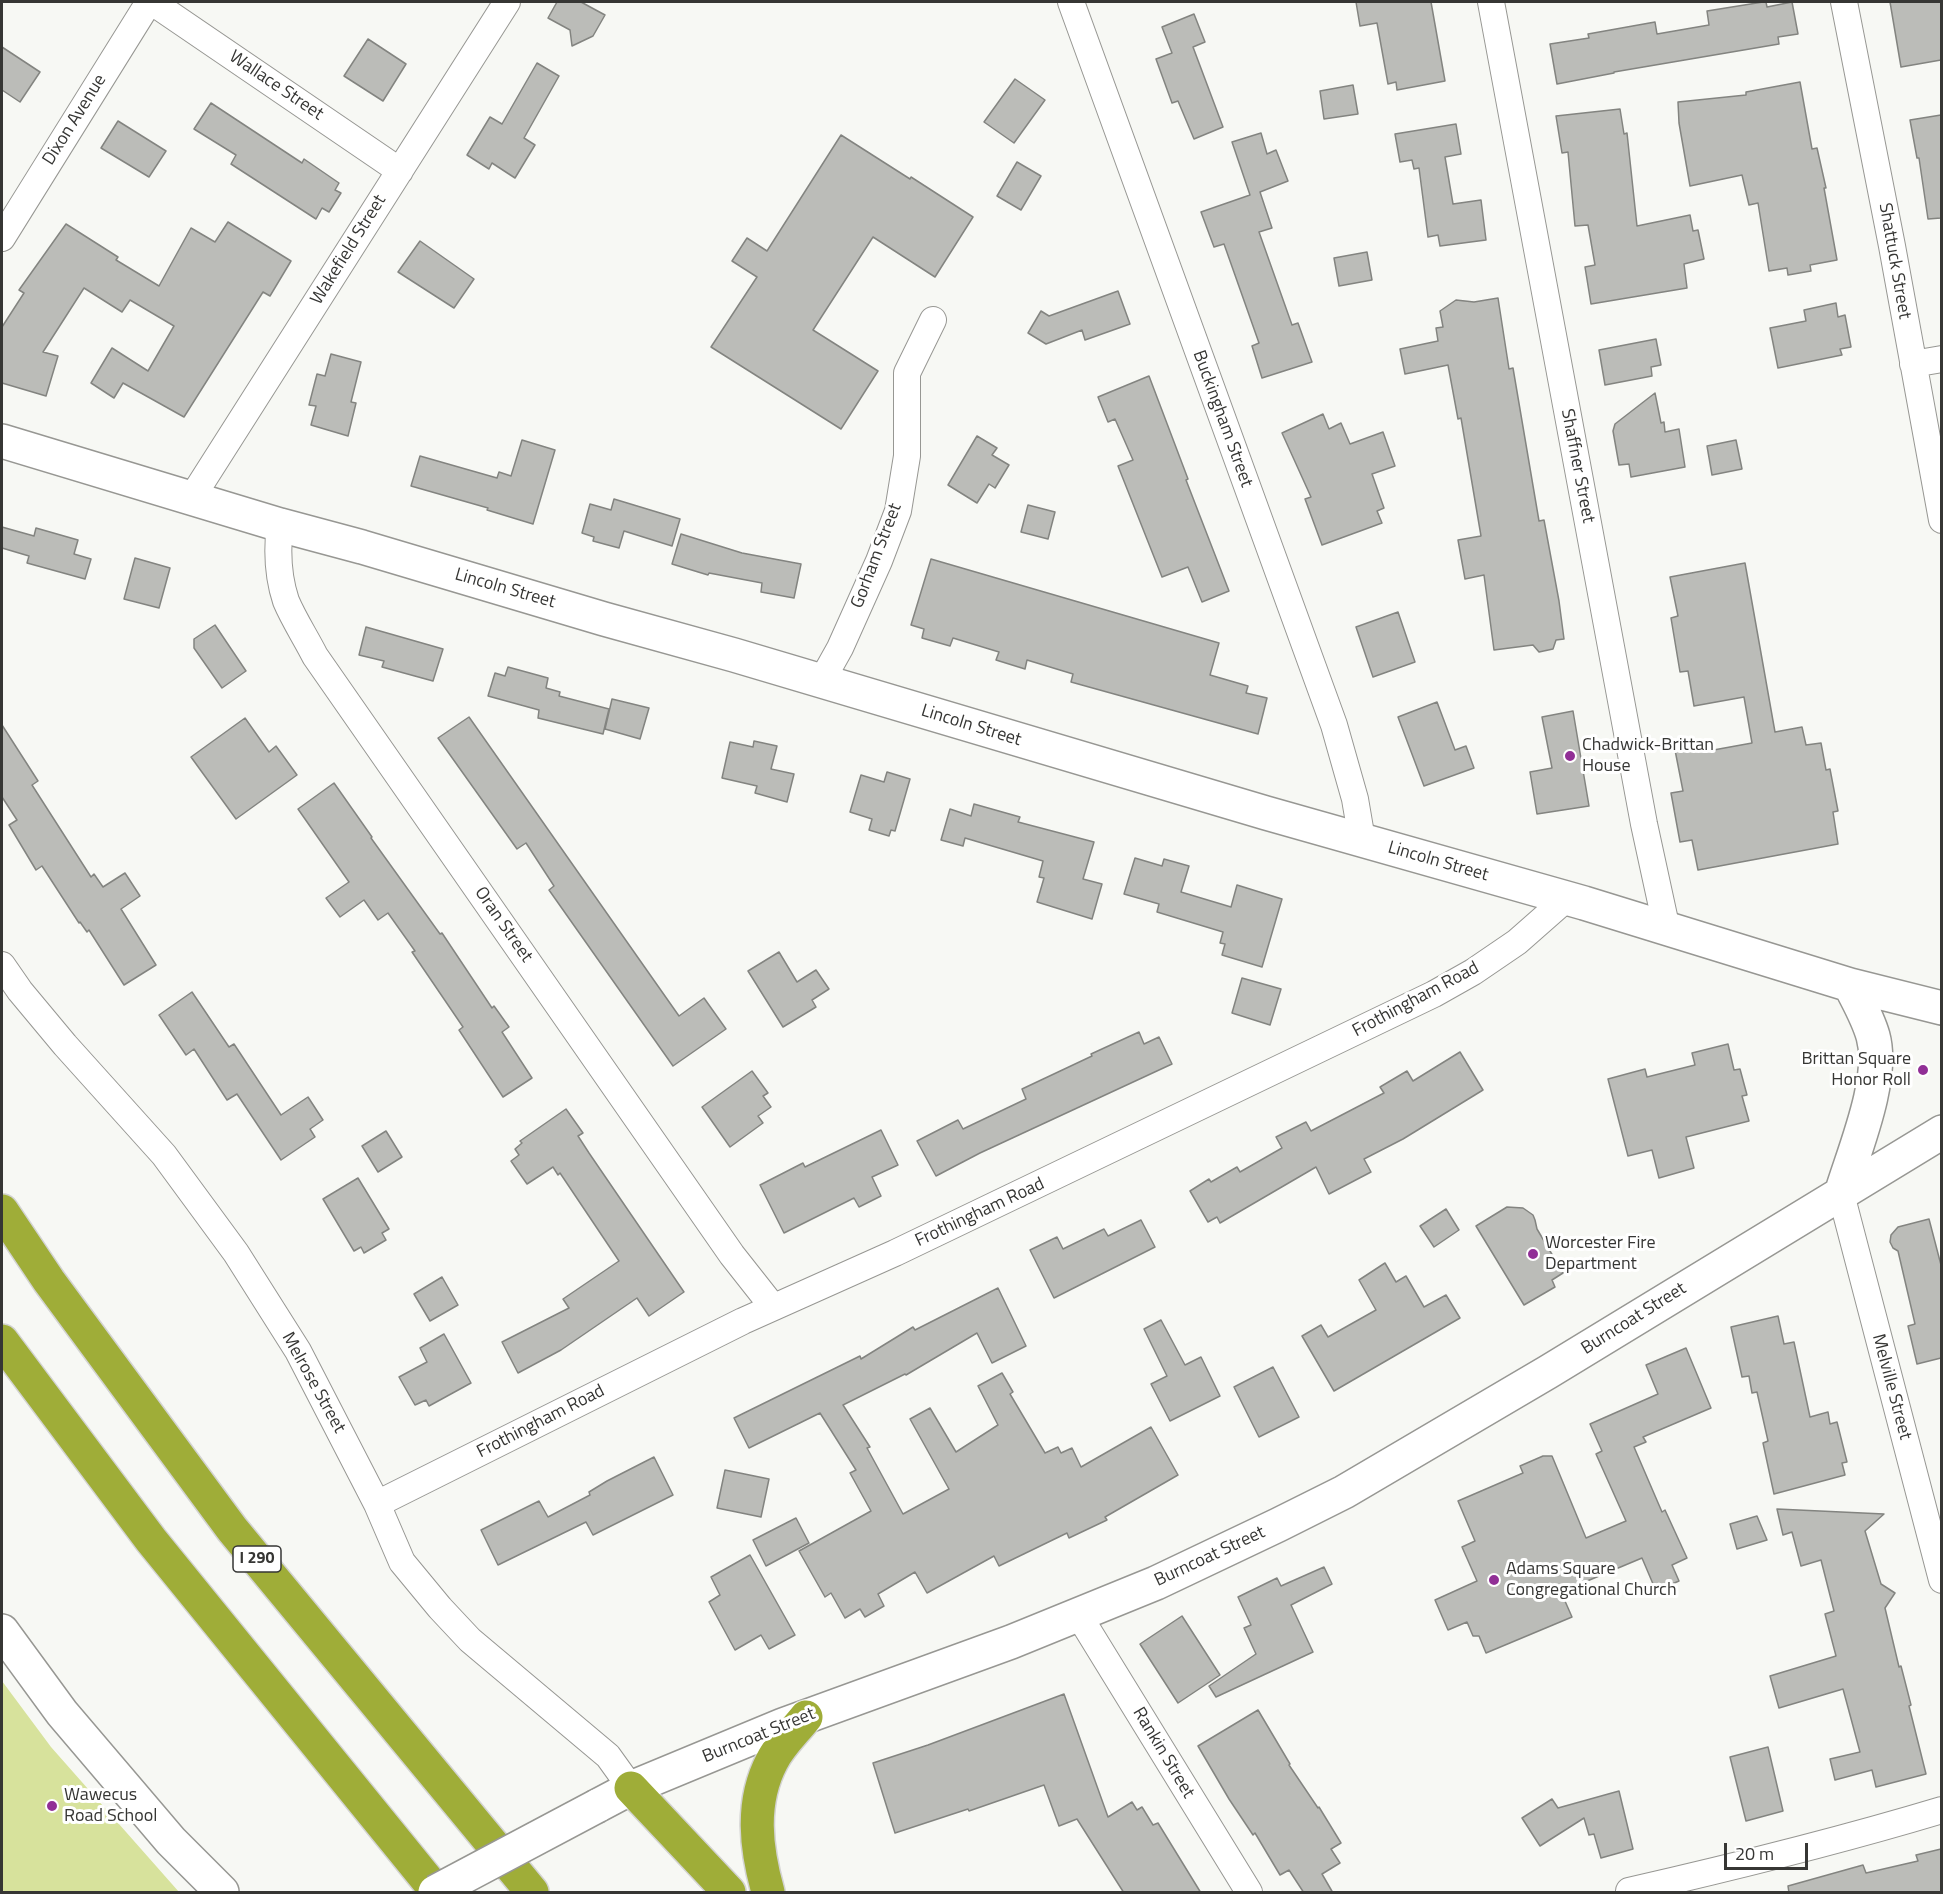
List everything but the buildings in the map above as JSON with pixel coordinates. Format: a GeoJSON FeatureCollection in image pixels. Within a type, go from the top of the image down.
{"type":"FeatureCollection","features":[{"type":"Feature","properties":{"kind":"highway","name":"I 290"},"geometry":{"type":"LineString","coordinates":[[2,1211],[49,1281],[232,1529],[531,1890]]}},
{"type":"Feature","properties":{"kind":"highway"},"geometry":{"type":"LineString","coordinates":[[2,1341],[151,1540],[436,1893]]}},
{"type":"Feature","properties":{"kind":"highway"},"geometry":{"type":"LineString","coordinates":[[768,1893],[762,1872],[756,1831],[758,1794],[772,1760],[806,1717]]}},
{"type":"Feature","properties":{"kind":"highway"},"geometry":{"type":"LineString","coordinates":[[631,1788],[729,1893]]}},
{"type":"Feature","properties":{"kind":"main road","name":"Lincoln Street"},"geometry":{"type":"LineString","coordinates":[[2,441],[280,525],[1567,898],[1850,985],[1941,1008]]}},
{"type":"Feature","properties":{"kind":"main road"},"geometry":{"type":"LineString","coordinates":[[1841,1194],[1869,1102],[1876,1061],[1873,1035],[1850,985]]}},
{"type":"Feature","properties":{"kind":"main road","name":"Burncoat Street"},"geometry":{"type":"LineString","coordinates":[[436,1893],[631,1788],[806,1717],[1011,1642],[1156,1583],[1344,1492],[1548,1372],[1941,1132]]}},
{"type":"Feature","properties":{"kind":"main road"},"geometry":{"type":"LineString","coordinates":[[2,1631],[62,1713],[171,1841],[222,1893]]}},
{"type":"Feature","properties":{"kind":"street","name":"Wallace Street"},"geometry":{"type":"LineString","coordinates":[[151,2],[400,171]]}},
{"type":"Feature","properties":{"kind":"street","name":"Dixon Avenue"},"geometry":{"type":"LineString","coordinates":[[2,238],[151,2]]}},
{"type":"Feature","properties":{"kind":"street","name":"Wakefield Street"},"geometry":{"type":"LineString","coordinates":[[191,499],[507,2]]}},
{"type":"Feature","properties":{"kind":"street","name":"Buckingham Street"},"geometry":{"type":"LineString","coordinates":[[1071,2],[1334,725],[1355,799],[1362,840]]}},
{"type":"Feature","properties":{"kind":"street","name":"Shaffner Street"},"geometry":{"type":"LineString","coordinates":[[1491,2],[1644,824],[1667,930]]}},
{"type":"Feature","properties":{"kind":"street","name":"Shattuck Street"},"geometry":{"type":"LineString","coordinates":[[1844,2],[1892,246],[1941,520]]}},
{"type":"Feature","properties":{"kind":"street","name":"Gorham Street"},"geometry":{"type":"LineString","coordinates":[[821,682],[840,648],[898,511],[907,456],[907,373],[933,320]]}},
{"type":"Feature","properties":{"kind":"street"},"geometry":{"type":"LineString","coordinates":[[1912,364],[1941,359]]}},
{"type":"Feature","properties":{"kind":"street","name":"Oran Street"},"geometry":{"type":"LineString","coordinates":[[280,525],[278,540],[280,572],[286,600],[315,656],[727,1247],[773,1307]]}},
{"type":"Feature","properties":{"kind":"street","name":"Frothingham Road"},"geometry":{"type":"LineString","coordinates":[[377,1504],[773,1307],[895,1253],[1434,994],[1473,972],[1517,942],[1567,898]]}},
{"type":"Feature","properties":{"kind":"street","name":"Melrose Street"},"geometry":{"type":"LineString","coordinates":[[2,964],[20,991],[65,1045],[164,1155],[236,1252],[298,1351],[377,1504],[402,1562],[470,1640],[608,1756],[631,1788]]}},
{"type":"Feature","properties":{"kind":"street","name":"Melville Street"},"geometry":{"type":"LineString","coordinates":[[1841,1194],[1933,1512],[1941,1580]]}},
{"type":"Feature","properties":{"kind":"street","name":"Rankin Street"},"geometry":{"type":"LineString","coordinates":[[1078,1614],[1249,1893]]}},
{"type":"Feature","properties":{"kind":"street"},"geometry":{"type":"LineString","coordinates":[[1629,1891],[1719,1870],[1941,1810]]}},
{"type":"Feature","properties":{"kind":"green space","name":"Wawecus Road School"},"geometry":{"type":"Polygon","coordinates":[[[2,1681],[51,1747],[179,1892],[2,1892],[2,1681]]]}},
{"type":"Feature","properties":{"kind":"place","name":"Chadwick-Brittan House"},"geometry":{"type":"Point","coordinates":[1570,756]}},
{"type":"Feature","properties":{"kind":"place","name":"Brittan Square Honor Roll"},"geometry":{"type":"Point","coordinates":[1923,1070]}},
{"type":"Feature","properties":{"kind":"place","name":"Worcester Fire Department"},"geometry":{"type":"Point","coordinates":[1533,1254]}},
{"type":"Feature","properties":{"kind":"place","name":"Adams Square Congregational Church"},"geometry":{"type":"Point","coordinates":[1494,1580]}},
{"type":"Feature","properties":{"kind":"place","name":"Wawecus Road School"},"geometry":{"type":"Point","coordinates":[52,1806]}}]}
